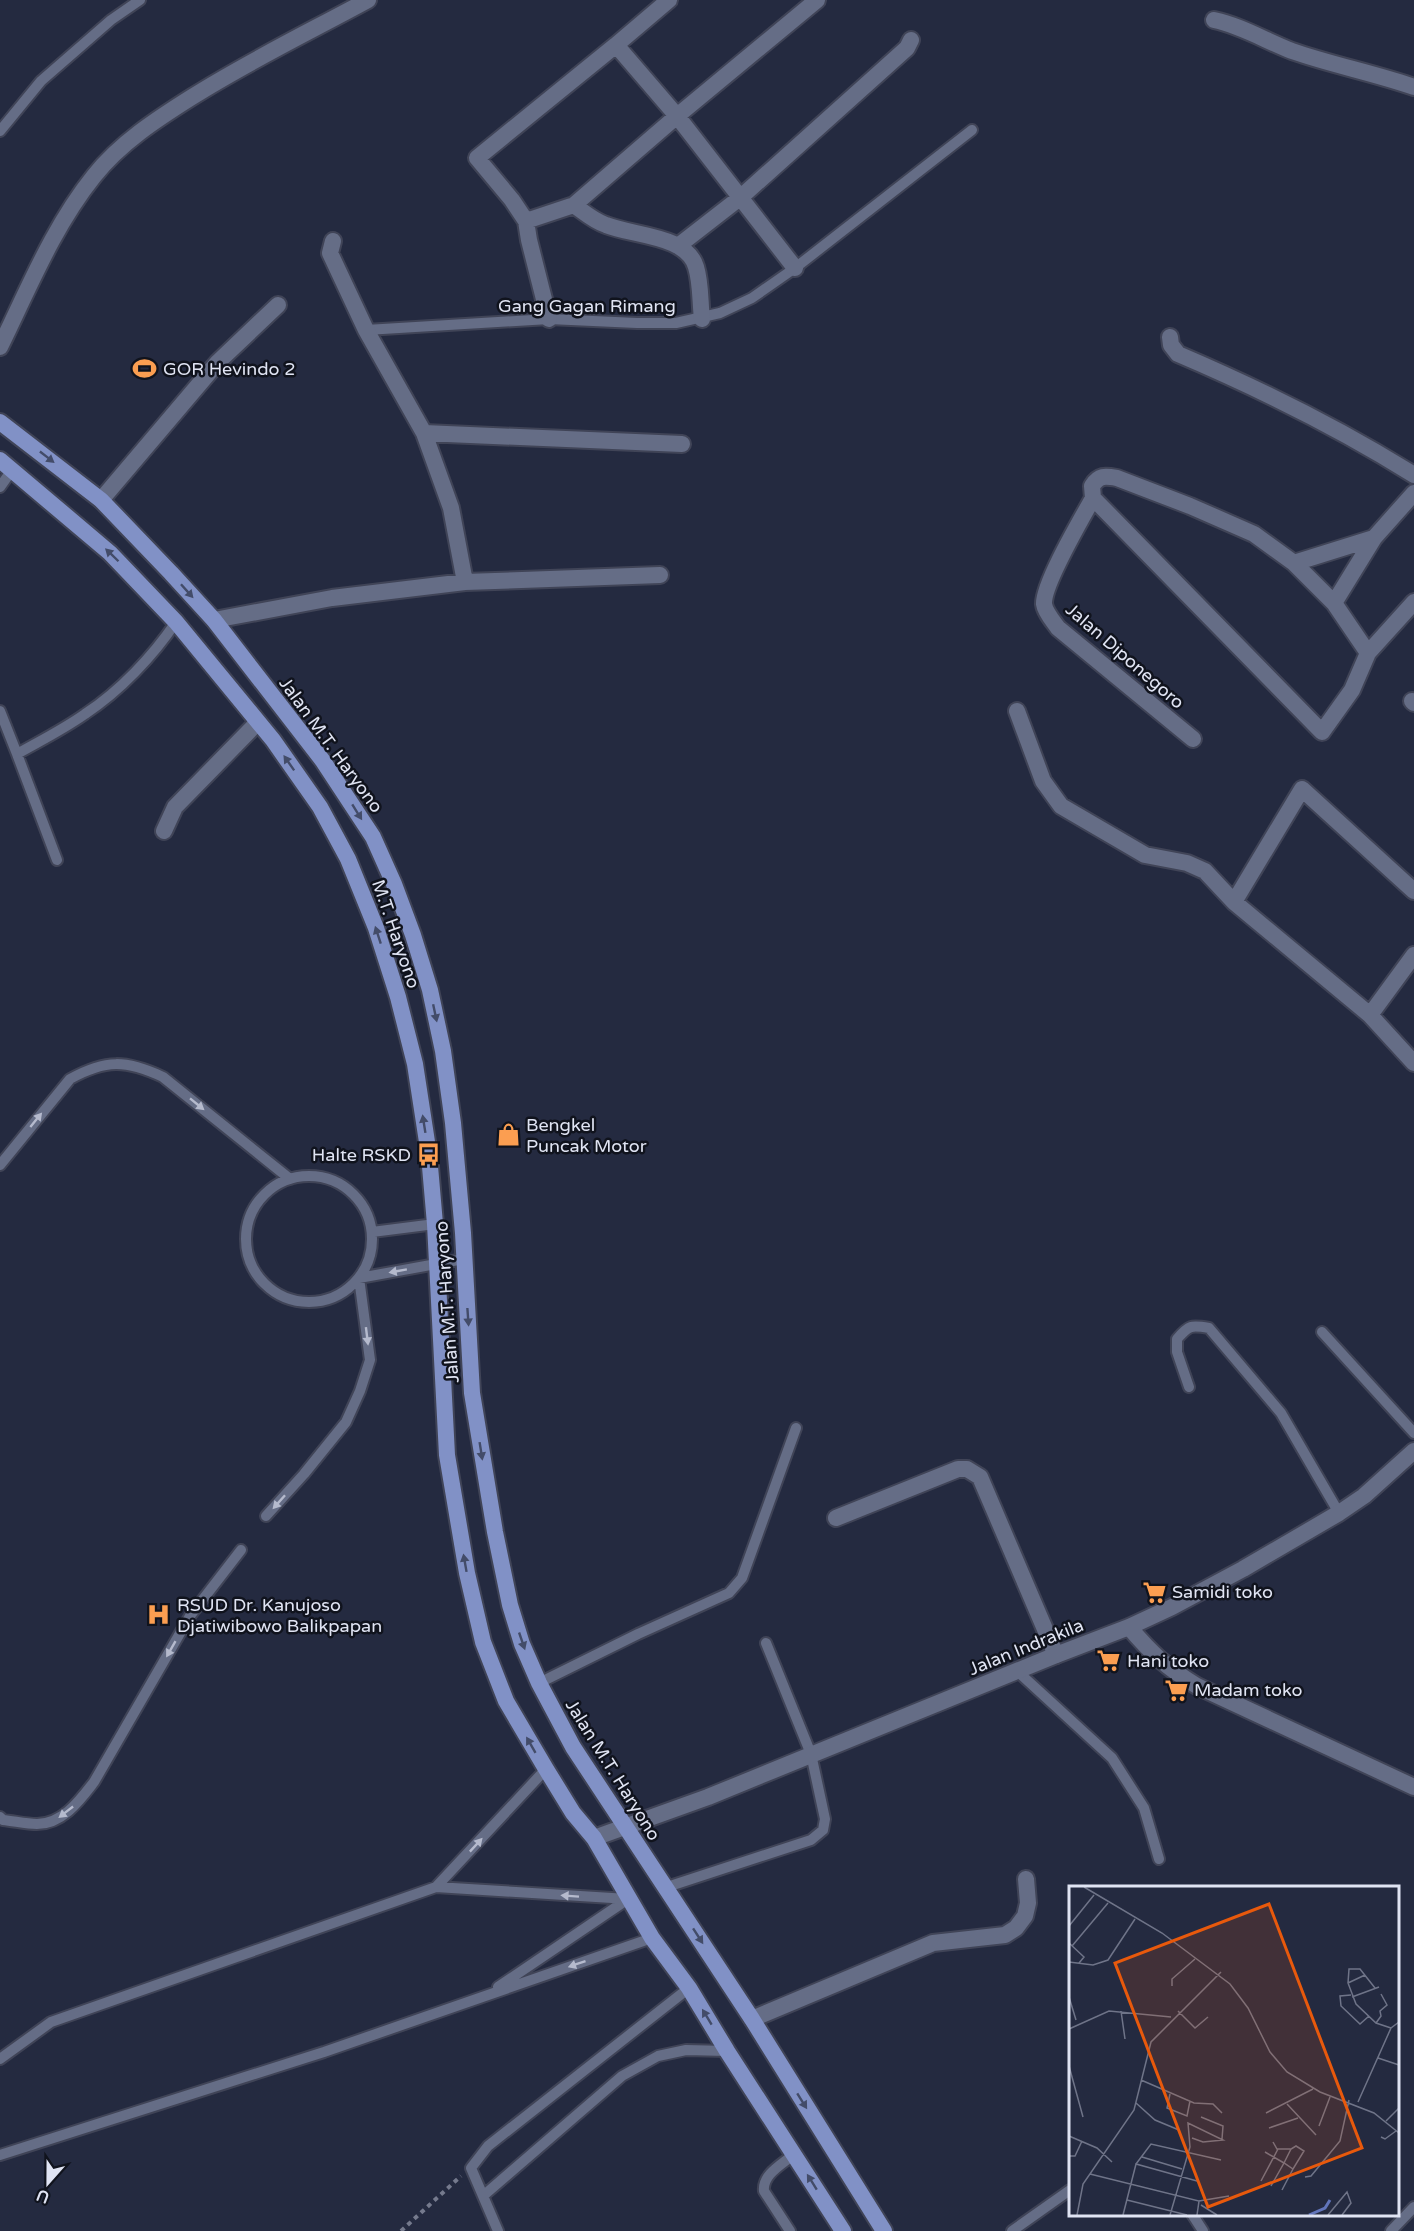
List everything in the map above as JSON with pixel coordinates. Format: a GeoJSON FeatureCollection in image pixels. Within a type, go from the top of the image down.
{"type":"FeatureCollection","features":[{"type":"Feature","properties":{"kind":"highway","name":"Jalan M.T. Haryono"},"geometry":{"type":"LineString","coordinates":[[0,422],[101,500],[214,620],[323,761],[373,837],[413,935],[430,990],[443,1052],[453,1123],[472,1393],[491,1511],[510,1605],[522,1644],[539,1683],[573,1747],[752,2019],[884,2231]]}},
{"type":"Feature","properties":{"kind":"highway"},"geometry":{"type":"LineString","coordinates":[[6,465],[110,553],[176,622]]}},
{"type":"Feature","properties":{"kind":"highway","name":"M.T. Haryono"},"geometry":{"type":"LineString","coordinates":[[176,622],[273,740],[321,807],[348,859],[376,928],[398,998],[415,1064],[429,1155],[438,1263]]}},
{"type":"Feature","properties":{"kind":"highway","name":"Jalan M.T. Haryono"},"geometry":{"type":"LineString","coordinates":[[438,1263],[447,1455],[475,1612],[483,1642],[506,1701],[573,1813],[594,1838],[652,1938],[689,1988],[843,2231]]}},
{"type":"Feature","properties":{"kind":"street"},"geometry":{"type":"LineString","coordinates":[[0,347],[56,234],[93,178],[111,156],[158,118],[227,75],[368,0]]}},
{"type":"Feature","properties":{"kind":"street"},"geometry":{"type":"LineString","coordinates":[[549,318],[526,221],[512,200],[477,158],[669,0]]}},
{"type":"Feature","properties":{"kind":"street"},"geometry":{"type":"LineString","coordinates":[[526,221],[574,205],[817,0]]}},
{"type":"Feature","properties":{"kind":"street"},"geometry":{"type":"LineString","coordinates":[[1214,20],[1233,24],[1276,45],[1308,56],[1414,87]]}},
{"type":"Feature","properties":{"kind":"street"},"geometry":{"type":"LineString","coordinates":[[678,246],[741,197],[907,48],[911,40]]}},
{"type":"Feature","properties":{"kind":"street"},"geometry":{"type":"LineString","coordinates":[[616,45],[677,116],[795,268]]}},
{"type":"Feature","properties":{"kind":"street"},"geometry":{"type":"LineString","coordinates":[[574,205],[608,226],[678,246],[686,252],[696,266],[702,319]]}},
{"type":"Feature","properties":{"kind":"street"},"geometry":{"type":"LineString","coordinates":[[333,241],[330,253],[366,330],[424,433],[451,508],[465,582]]}},
{"type":"Feature","properties":{"kind":"street"},"geometry":{"type":"LineString","coordinates":[[101,500],[218,362],[278,305]]}},
{"type":"Feature","properties":{"kind":"street"},"geometry":{"type":"LineString","coordinates":[[1170,337],[1171,345],[1178,354],[1242,381],[1314,417],[1414,475]]}},
{"type":"Feature","properties":{"kind":"street"},"geometry":{"type":"LineString","coordinates":[[424,433],[682,444]]}},
{"type":"Feature","properties":{"kind":"street"},"geometry":{"type":"LineString","coordinates":[[1368,653],[1334,603],[1294,563],[1254,534],[1117,478],[1106,476],[1096,480],[1092,486],[1093,498],[1322,732],[1352,690],[1368,653],[1414,602]]}},
{"type":"Feature","properties":{"kind":"street"},"geometry":{"type":"LineString","coordinates":[[1334,603],[1374,538],[1414,493]]}},
{"type":"Feature","properties":{"kind":"street","name":"Jalan Diponegoro"},"geometry":{"type":"LineString","coordinates":[[1093,498],[1052,578],[1044,604],[1058,628],[1193,739]]}},
{"type":"Feature","properties":{"kind":"street"},"geometry":{"type":"LineString","coordinates":[[1294,563],[1374,538]]}},
{"type":"Feature","properties":{"kind":"street"},"geometry":{"type":"LineString","coordinates":[[214,620],[332,598],[465,582],[660,575]]}},
{"type":"Feature","properties":{"kind":"street"},"geometry":{"type":"LineString","coordinates":[[1017,711],[1043,781],[1061,806],[1145,855],[1187,863],[1205,871],[1233,902],[1370,1015],[1414,1063]]}},
{"type":"Feature","properties":{"kind":"street"},"geometry":{"type":"LineString","coordinates":[[164,831],[175,807],[257,723]]}},
{"type":"Feature","properties":{"kind":"street"},"geometry":{"type":"LineString","coordinates":[[1233,902],[1302,789],[1414,891]]}},
{"type":"Feature","properties":{"kind":"street"},"geometry":{"type":"LineString","coordinates":[[1370,1015],[1414,956]]}},
{"type":"Feature","properties":{"kind":"street","name":"Jalan Indrakila"},"geometry":{"type":"LineString","coordinates":[[594,1838],[708,1797],[1129,1627],[1233,1574],[1339,1513],[1364,1496],[1414,1450]]}},
{"type":"Feature","properties":{"kind":"street"},"geometry":{"type":"LineString","coordinates":[[836,1518],[958,1469],[973,1472],[980,1477],[1056,1655]]}},
{"type":"Feature","properties":{"kind":"street"},"geometry":{"type":"LineString","coordinates":[[1129,1627],[1159,1661],[1197,1686],[1414,1786]]}},
{"type":"Feature","properties":{"kind":"street"},"geometry":{"type":"LineString","coordinates":[[752,2019],[933,1943],[1005,1935],[1016,1928],[1025,1916],[1028,1903],[1026,1880]]}},
{"type":"Feature","properties":{"kind":"lane"},"geometry":{"type":"LineString","coordinates":[[0,131],[41,81],[111,20],[140,0]]}},
{"type":"Feature","properties":{"kind":"lane","name":"Gang Gagan Rimang"},"geometry":{"type":"LineString","coordinates":[[366,330],[549,318],[637,323],[676,323],[702,319],[735,308],[795,268],[972,130]]}},
{"type":"Feature","properties":{"kind":"lane"},"geometry":{"type":"LineString","coordinates":[[0,487],[6,465]]}},
{"type":"Feature","properties":{"kind":"lane"},"geometry":{"type":"LineString","coordinates":[[17,754],[85,714],[110,694],[166,637],[176,622]]}},
{"type":"Feature","properties":{"kind":"lane"},"geometry":{"type":"LineString","coordinates":[[0,711],[57,860]]}},
{"type":"Feature","properties":{"kind":"lane"},"geometry":{"type":"LineString","coordinates":[[0,1165],[70,1078],[104,1064],[122,1064],[141,1067],[163,1077],[290,1179]]}},
{"type":"Feature","properties":{"kind":"lane"},"geometry":{"type":"LineString","coordinates":[[308,1176],[326,1178],[343,1186],[357,1198],[372,1232],[372,1248],[368,1264],[359,1278],[345,1291],[327,1299],[308,1302],[279,1294],[257,1275],[248,1257],[245,1238],[249,1219],[258,1201],[272,1187],[290,1179],[308,1176]]}},
{"type":"Feature","properties":{"kind":"lane"},"geometry":{"type":"LineString","coordinates":[[372,1232],[435,1224]]}},
{"type":"Feature","properties":{"kind":"lane"},"geometry":{"type":"LineString","coordinates":[[359,1278],[464,1259]]}},
{"type":"Feature","properties":{"kind":"lane"},"geometry":{"type":"LineString","coordinates":[[266,1516],[346,1422],[360,1391],[370,1360],[359,1278]]}},
{"type":"Feature","properties":{"kind":"lane"},"geometry":{"type":"LineString","coordinates":[[1189,1387],[1178,1352],[1177,1339],[1193,1325],[1209,1328],[1281,1413],[1339,1513]]}},
{"type":"Feature","properties":{"kind":"lane"},"geometry":{"type":"LineString","coordinates":[[1322,1332],[1414,1433]]}},
{"type":"Feature","properties":{"kind":"lane"},"geometry":{"type":"LineString","coordinates":[[539,1683],[638,1634],[729,1593],[742,1578],[796,1428]]}},
{"type":"Feature","properties":{"kind":"lane"},"geometry":{"type":"LineString","coordinates":[[0,1817],[3,1820],[39,1824],[59,1818],[76,1804],[94,1782],[190,1616],[241,1550]]}},
{"type":"Feature","properties":{"kind":"lane"},"geometry":{"type":"LineString","coordinates":[[667,1887],[811,1840],[820,1834],[825,1826],[811,1754],[766,1643]]}},
{"type":"Feature","properties":{"kind":"lane"},"geometry":{"type":"LineString","coordinates":[[1017,1671],[1113,1758],[1144,1808],[1159,1859]]}},
{"type":"Feature","properties":{"kind":"lane"},"geometry":{"type":"LineString","coordinates":[[436,1887],[546,1769]]}},
{"type":"Feature","properties":{"kind":"lane"},"geometry":{"type":"LineString","coordinates":[[0,2059],[51,2022],[436,1887],[628,1899]]}},
{"type":"Feature","properties":{"kind":"lane"},"geometry":{"type":"LineString","coordinates":[[488,1994],[628,1899]]}},
{"type":"Feature","properties":{"kind":"lane"},"geometry":{"type":"LineString","coordinates":[[0,2155],[324,2052],[652,1938]]}},
{"type":"Feature","properties":{"kind":"lane"},"geometry":{"type":"LineString","coordinates":[[498,2231],[471,2168],[488,2146],[689,1988]]}},
{"type":"Feature","properties":{"kind":"lane"},"geometry":{"type":"LineString","coordinates":[[483,2196],[621,2076],[658,2056],[686,2050],[727,2051]]}},
{"type":"Feature","properties":{"kind":"lane"},"geometry":{"type":"LineString","coordinates":[[790,2231],[764,2191],[764,2184],[769,2175],[795,2154]]}},
{"type":"Feature","properties":{"kind":"lane"},"geometry":{"type":"LineString","coordinates":[[1012,2231],[1069,2191]]}},
{"type":"Feature","properties":{"kind":"lane"},"geometry":{"type":"LineString","coordinates":[[1391,2231],[1414,2207]]}},
{"type":"Feature","properties":{"kind":"lane"},"geometry":{"type":"LineString","coordinates":[[1193,2216],[1203,2231]]}},
{"type":"Feature","properties":{"kind":"path"},"geometry":{"type":"LineString","coordinates":[[401,2231],[471,2168]]}},
{"type":"Feature","properties":{"kind":"place","name":"GOR Hevindo 2"},"geometry":{"type":"Point","coordinates":[145,369]}},
{"type":"Feature","properties":{"kind":"place","name":"Bengkel Puncak Motor"},"geometry":{"type":"Point","coordinates":[508,1135]}},
{"type":"Feature","properties":{"kind":"place","name":"Halte RSKD"},"geometry":{"type":"Point","coordinates":[429,1155]}},
{"type":"Feature","properties":{"kind":"place","name":"Samidi toko"},"geometry":{"type":"Point","coordinates":[1154,1592]}},
{"type":"Feature","properties":{"kind":"place","name":"RSUD Dr. Kanujoso Djatiwibowo Balikpapan"},"geometry":{"type":"Point","coordinates":[159,1615]}},
{"type":"Feature","properties":{"kind":"place","name":"Hani toko"},"geometry":{"type":"Point","coordinates":[1109,1661]}},
{"type":"Feature","properties":{"kind":"place","name":"Madam toko"},"geometry":{"type":"Point","coordinates":[1176,1690]}}]}
